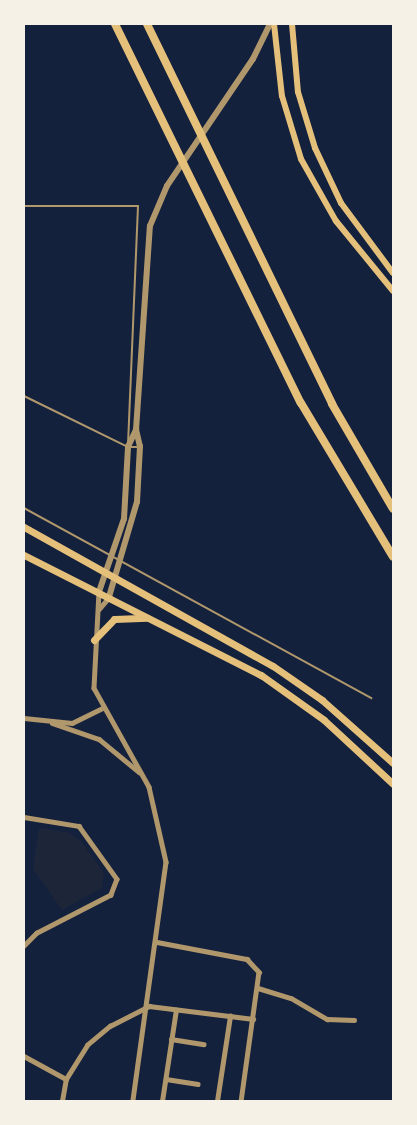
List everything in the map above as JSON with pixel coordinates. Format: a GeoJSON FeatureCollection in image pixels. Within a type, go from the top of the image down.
{"type":"FeatureCollection","features":[{"type":"Feature","properties":{"kind":"highway"},"geometry":{"type":"LineString","coordinates":[[115,24],[301,403],[393,557]]}},
{"type":"Feature","properties":{"kind":"highway"},"geometry":{"type":"LineString","coordinates":[[147,24],[332,404],[393,509]]}},
{"type":"Feature","properties":{"kind":"main road"},"geometry":{"type":"LineString","coordinates":[[274,24],[282,96],[301,159],[336,221],[393,291]]}},
{"type":"Feature","properties":{"kind":"main road"},"geometry":{"type":"LineString","coordinates":[[292,24],[296,79],[315,148],[341,203],[393,273]]}},
{"type":"Feature","properties":{"kind":"main road"},"geometry":{"type":"LineString","coordinates":[[24,526],[273,666],[322,700],[393,763]]}},
{"type":"Feature","properties":{"kind":"main road"},"geometry":{"type":"LineString","coordinates":[[24,555],[155,620],[271,681],[338,732],[393,784]]}},
{"type":"Feature","properties":{"kind":"main road"},"geometry":{"type":"LineString","coordinates":[[94,640],[114,619],[155,620]]}},
{"type":"Feature","properties":{"kind":"street"},"geometry":{"type":"LineString","coordinates":[[99,608],[109,597],[123,558],[135,514],[140,447],[136,430],[146,254],[152,218],[167,186],[253,59],[270,24]]}},
{"type":"Feature","properties":{"kind":"street"},"geometry":{"type":"LineString","coordinates":[[133,1101],[149,1006],[166,862],[160,820],[143,777],[103,708],[92,678],[99,592],[114,554],[126,509],[128,446],[136,430]]}},
{"type":"Feature","properties":{"kind":"street"},"geometry":{"type":"LineString","coordinates":[[52,723],[72,723],[103,708]]}},
{"type":"Feature","properties":{"kind":"street"},"geometry":{"type":"LineString","coordinates":[[24,718],[52,723],[99,739],[143,777]]}},
{"type":"Feature","properties":{"kind":"street"},"geometry":{"type":"LineString","coordinates":[[24,817],[79,826],[117,879],[111,895],[25,938],[24,946]]}},
{"type":"Feature","properties":{"kind":"street"},"geometry":{"type":"LineString","coordinates":[[157,942],[247,959],[259,972],[241,1101]]}},
{"type":"Feature","properties":{"kind":"street"},"geometry":{"type":"LineString","coordinates":[[258,988],[291,998],[327,1019],[354,1020]]}},
{"type":"Feature","properties":{"kind":"street"},"geometry":{"type":"LineString","coordinates":[[62,1101],[66,1079],[98,1034],[149,1006],[253,1019]]}},
{"type":"Feature","properties":{"kind":"street"},"geometry":{"type":"LineString","coordinates":[[162,1101],[176,1010]]}},
{"type":"Feature","properties":{"kind":"street"},"geometry":{"type":"LineString","coordinates":[[217,1101],[230,1016]]}},
{"type":"Feature","properties":{"kind":"street"},"geometry":{"type":"LineString","coordinates":[[171,1040],[204,1044]]}},
{"type":"Feature","properties":{"kind":"street"},"geometry":{"type":"LineString","coordinates":[[24,1056],[66,1079]]}},
{"type":"Feature","properties":{"kind":"street"},"geometry":{"type":"LineString","coordinates":[[166,1079],[198,1084]]}},
{"type":"Feature","properties":{"kind":"lane"},"geometry":{"type":"LineString","coordinates":[[24,206],[138,206],[128,446]]}},
{"type":"Feature","properties":{"kind":"lane"},"geometry":{"type":"LineString","coordinates":[[24,396],[128,446],[140,447]]}},
{"type":"Feature","properties":{"kind":"lane"},"geometry":{"type":"LineString","coordinates":[[24,508],[123,558],[371,698]]}},
{"type":"Feature","properties":{"kind":"shaded area"},"geometry":{"type":"Polygon","coordinates":[[[39,828],[67,832],[81,841],[104,873],[102,888],[62,910],[33,869],[39,828]]]}}]}
